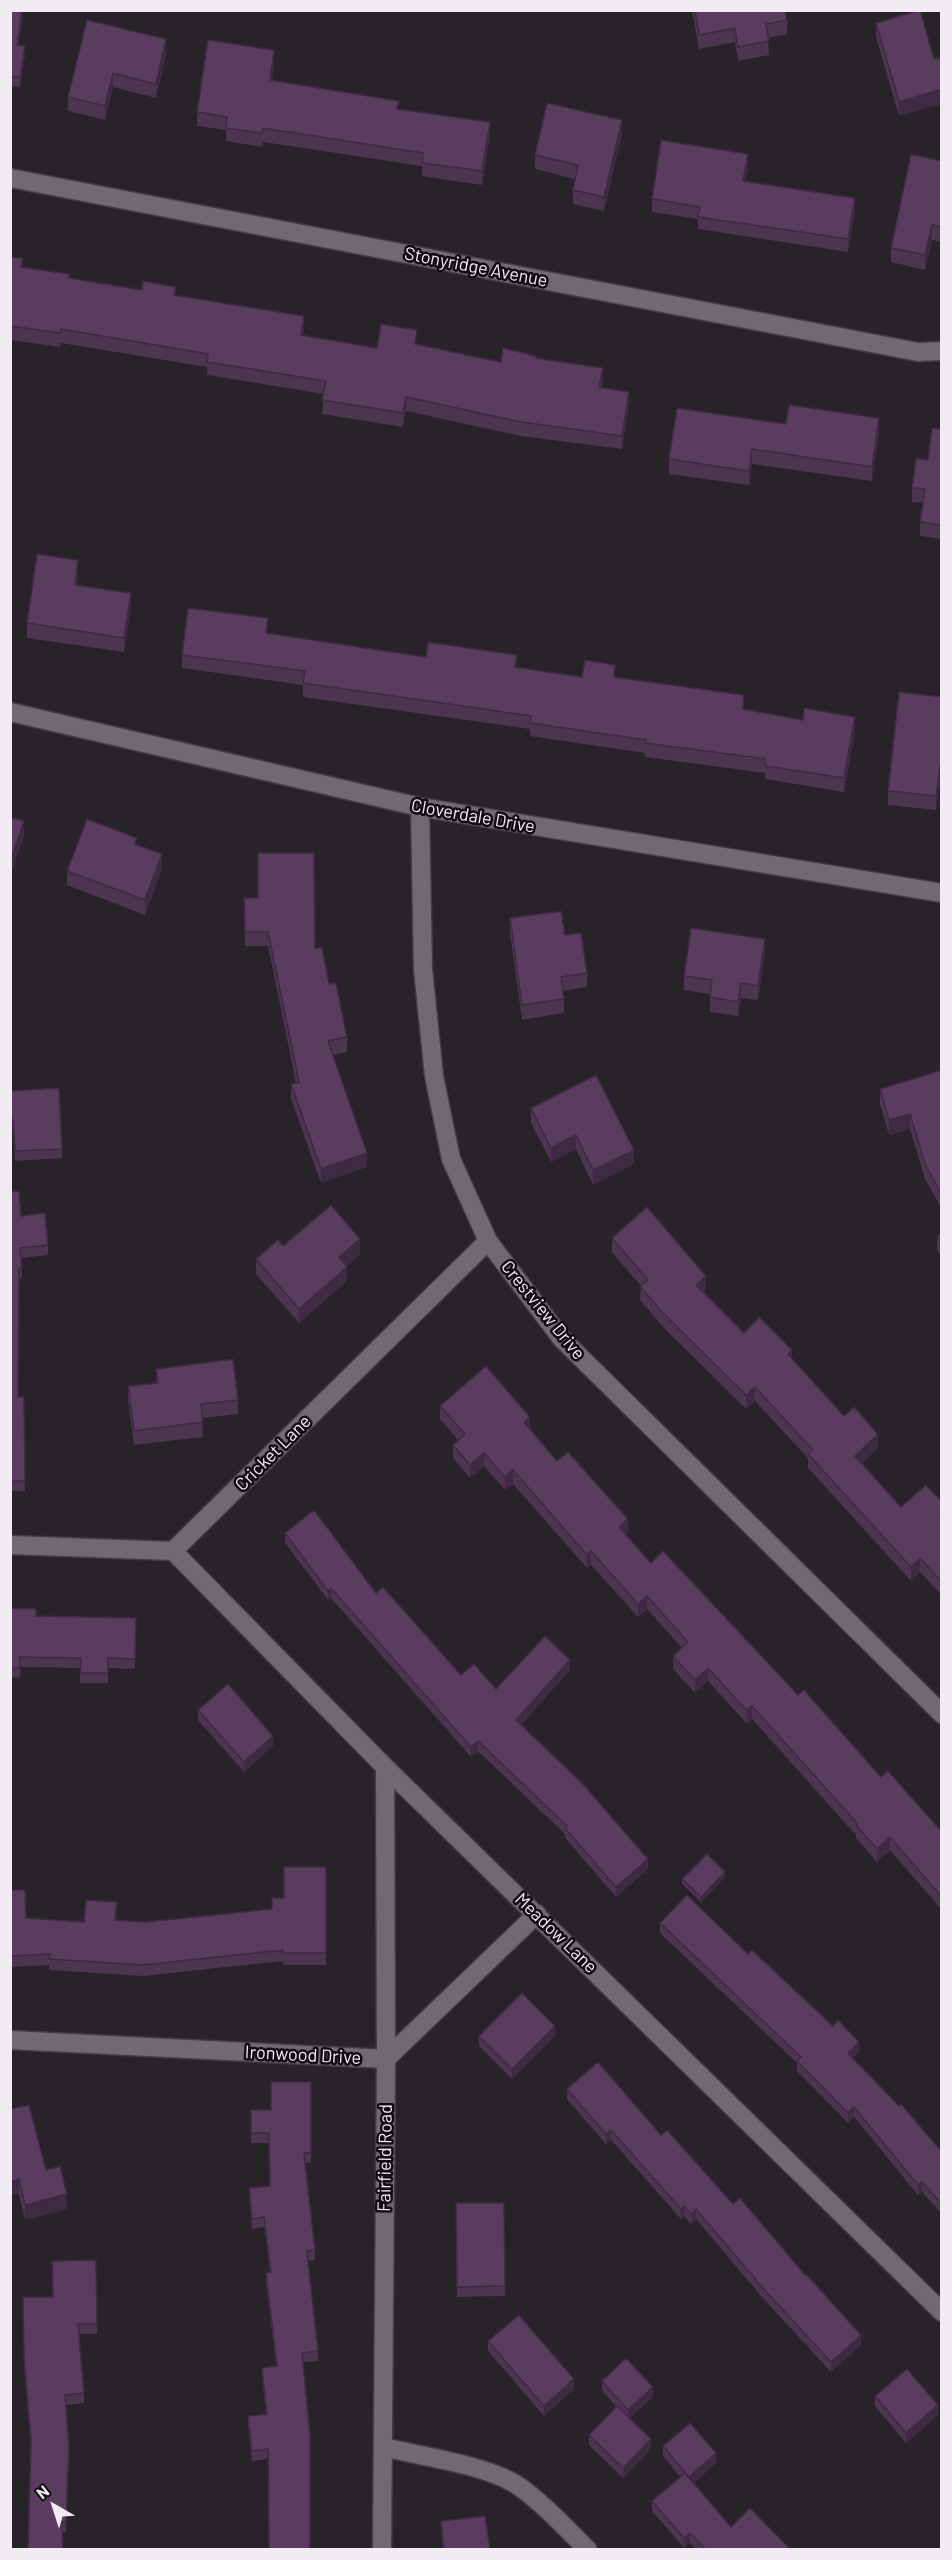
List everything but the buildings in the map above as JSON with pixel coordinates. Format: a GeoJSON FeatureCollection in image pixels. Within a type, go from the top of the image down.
{"type":"FeatureCollection","features":[{"type":"Feature","properties":{"kind":"street","name":"Stonyridge Avenue"},"geometry":{"type":"LineString","coordinates":[[10,178],[918,352],[942,351]]}},
{"type":"Feature","properties":{"kind":"street","name":"Cloverdale Drive"},"geometry":{"type":"LineString","coordinates":[[10,712],[420,807],[942,893]]}},
{"type":"Feature","properties":{"kind":"street","name":"Crestview Drive"},"geometry":{"type":"LineString","coordinates":[[420,807],[423,969],[434,1076],[451,1159],[488,1241],[562,1339],[942,1714]]}},
{"type":"Feature","properties":{"kind":"street","name":"Cricket Lane"},"geometry":{"type":"LineString","coordinates":[[173,1551],[488,1241]]}},
{"type":"Feature","properties":{"kind":"street"},"geometry":{"type":"LineString","coordinates":[[10,1545],[173,1551]]}},
{"type":"Feature","properties":{"kind":"street","name":"Meadow Lane"},"geometry":{"type":"LineString","coordinates":[[173,1551],[386,1767],[942,2312]]}},
{"type":"Feature","properties":{"kind":"street","name":"Fairfield Road"},"geometry":{"type":"LineString","coordinates":[[382,2550],[386,1767]]}},
{"type":"Feature","properties":{"kind":"street","name":"Ironwood Drive"},"geometry":{"type":"LineString","coordinates":[[10,2040],[386,2059],[537,1914]]}},
{"type":"Feature","properties":{"kind":"street"},"geometry":{"type":"LineString","coordinates":[[382,2447],[469,2467],[512,2482],[546,2510],[588,2550]]}}]}
